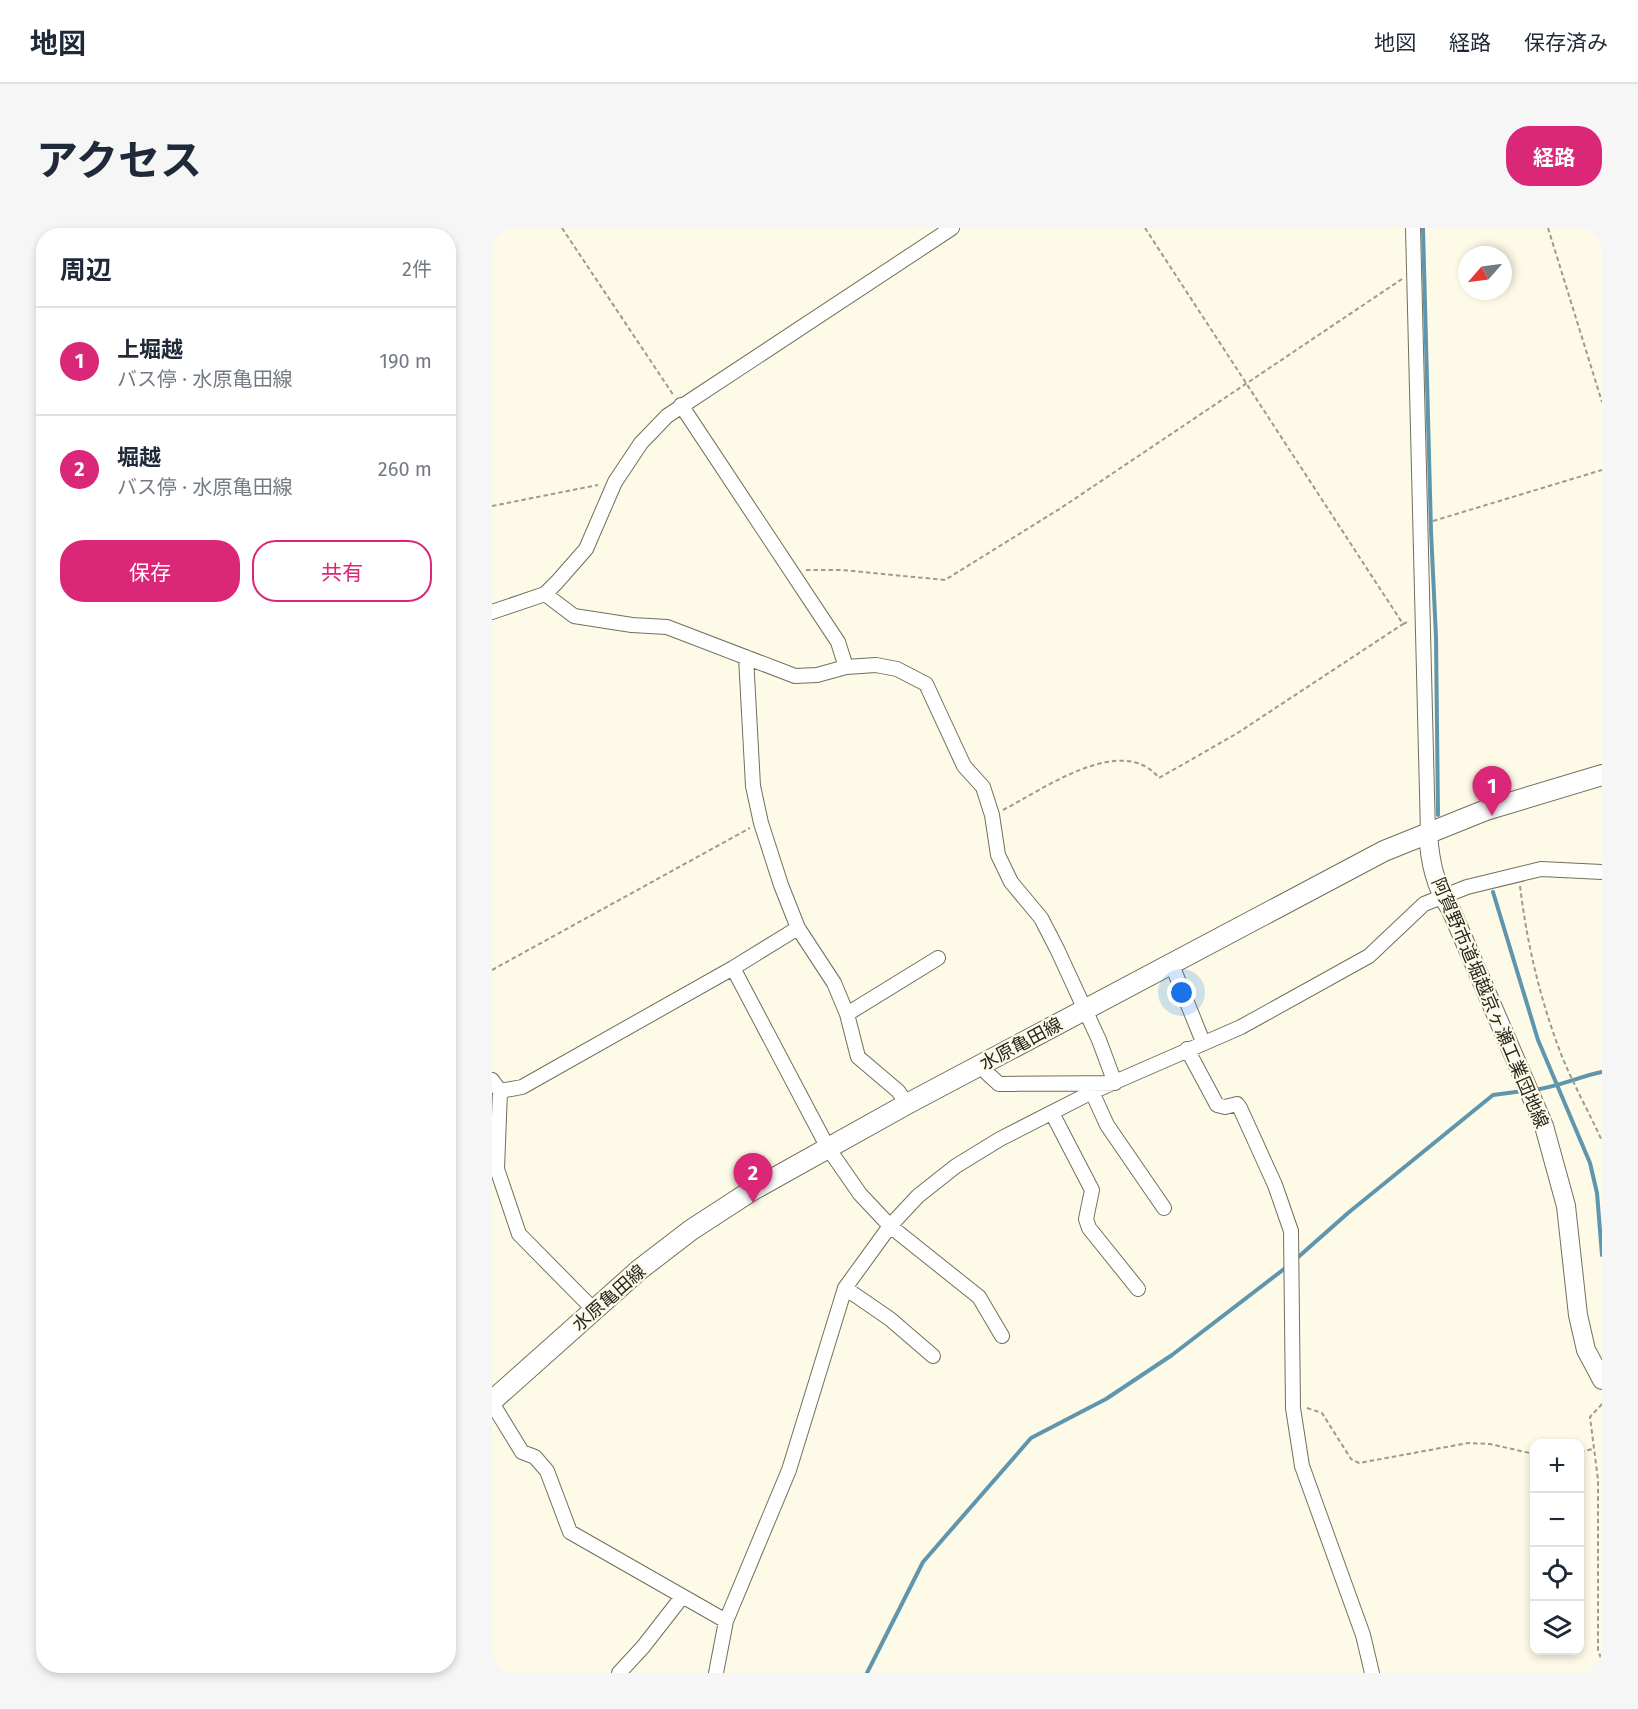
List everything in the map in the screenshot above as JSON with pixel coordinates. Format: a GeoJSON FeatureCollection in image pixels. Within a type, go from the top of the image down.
{"type":"FeatureCollection","features":[{"type":"Feature","properties":{"kind":"main road","name":"水原亀田線"},"geometry":{"type":"LineString","coordinates":[[492,1402],[594,1311],[691,1230],[751,1191],[907,1104],[1384,851],[1486,810],[1602,775]]}},
{"type":"Feature","properties":{"kind":"street"},"geometry":{"type":"LineString","coordinates":[[492,612],[545,594],[585,549],[615,482],[641,443],[681,405],[952,228]]}},
{"type":"Feature","properties":{"kind":"street"},"geometry":{"type":"LineString","coordinates":[[1413,228],[1428,834]]}},
{"type":"Feature","properties":{"kind":"street"},"geometry":{"type":"LineString","coordinates":[[681,405],[838,642],[846,667]]}},
{"type":"Feature","properties":{"kind":"street"},"geometry":{"type":"LineString","coordinates":[[545,594],[574,616],[632,625],[667,627],[795,676],[817,675],[846,667],[876,665],[897,669],[926,684],[964,766],[983,787],[992,815],[998,855],[1011,882],[1041,918],[1085,1009],[1115,1083]]}},
{"type":"Feature","properties":{"kind":"street"},"geometry":{"type":"LineString","coordinates":[[746,657],[753,786],[761,823],[798,928],[834,983],[846,1014],[858,1057],[898,1091],[907,1104]]}},
{"type":"Feature","properties":{"kind":"street","name":"阿賀野市道堀越京ヶ瀬工業団地線"},"geometry":{"type":"LineString","coordinates":[[1428,834],[1434,874],[1442,896],[1451,910],[1544,1126],[1566,1206],[1578,1315],[1586,1350],[1602,1380]]}},
{"type":"Feature","properties":{"kind":"street"},"geometry":{"type":"LineString","coordinates":[[716,1673],[726,1621],[789,1470],[844,1288],[890,1226],[918,1196],[956,1166],[1000,1139],[1092,1092],[1241,1027],[1369,956],[1424,904],[1442,896],[1519,873],[1541,869],[1602,872]]}},
{"type":"Feature","properties":{"kind":"street"},"geometry":{"type":"LineString","coordinates":[[594,1311],[519,1234],[497,1169],[496,1085],[522,1087],[733,968],[798,928]]}},
{"type":"Feature","properties":{"kind":"street"},"geometry":{"type":"LineString","coordinates":[[846,1014],[938,958]]}},
{"type":"Feature","properties":{"kind":"street"},"geometry":{"type":"LineString","coordinates":[[1172,965],[1203,1042]]}},
{"type":"Feature","properties":{"kind":"street"},"geometry":{"type":"LineString","coordinates":[[733,968],[828,1148],[860,1194],[890,1226],[979,1297],[1002,1336]]}},
{"type":"Feature","properties":{"kind":"street"},"geometry":{"type":"LineString","coordinates":[[1187,1049],[1217,1105],[1225,1107],[1237,1104],[1240,1108],[1275,1185],[1290,1231],[1293,1408],[1302,1466],[1363,1635],[1372,1673]]}},
{"type":"Feature","properties":{"kind":"street"},"geometry":{"type":"LineString","coordinates":[[983,1064],[987,1074],[999,1084],[1115,1083]]}},
{"type":"Feature","properties":{"kind":"street"},"geometry":{"type":"LineString","coordinates":[[1092,1092],[1107,1125],[1164,1208]]}},
{"type":"Feature","properties":{"kind":"street"},"geometry":{"type":"LineString","coordinates":[[1052,1113],[1092,1190],[1086,1219],[1089,1228],[1138,1290]]}},
{"type":"Feature","properties":{"kind":"street"},"geometry":{"type":"LineString","coordinates":[[844,1288],[890,1319],[933,1356]]}},
{"type":"Feature","properties":{"kind":"street"},"geometry":{"type":"LineString","coordinates":[[492,1402],[522,1452],[535,1457],[547,1471],[570,1532],[726,1621]]}},
{"type":"Feature","properties":{"kind":"street"},"geometry":{"type":"LineString","coordinates":[[619,1673],[643,1647],[681,1597]]}},
{"type":"Feature","properties":{"kind":"path"},"geometry":{"type":"LineString","coordinates":[[562,228],[681,405]]}},
{"type":"Feature","properties":{"kind":"path"},"geometry":{"type":"LineString","coordinates":[[1145,228],[1403,624]]}},
{"type":"Feature","properties":{"kind":"path"},"geometry":{"type":"LineString","coordinates":[[1548,228],[1602,402]]}},
{"type":"Feature","properties":{"kind":"path"},"geometry":{"type":"LineString","coordinates":[[791,572],[842,570],[945,580],[1061,508],[1398,280],[1414,277]]}},
{"type":"Feature","properties":{"kind":"path"},"geometry":{"type":"LineString","coordinates":[[1438,520],[1602,470]]}},
{"type":"Feature","properties":{"kind":"path"},"geometry":{"type":"LineString","coordinates":[[492,506],[615,482]]}},
{"type":"Feature","properties":{"kind":"path"},"geometry":{"type":"LineString","coordinates":[[992,815],[1089,766],[1118,759],[1136,760],[1159,778],[1236,734],[1421,613]]}},
{"type":"Feature","properties":{"kind":"path"},"geometry":{"type":"LineString","coordinates":[[492,970],[761,823]]}},
{"type":"Feature","properties":{"kind":"path"},"geometry":{"type":"LineString","coordinates":[[1519,873],[1527,939],[1543,1000],[1562,1055],[1602,1141]]}},
{"type":"Feature","properties":{"kind":"path"},"geometry":{"type":"LineString","coordinates":[[1602,1404],[1590,1417],[1598,1479],[1598,1650],[1602,1661]]}},
{"type":"Feature","properties":{"kind":"path"},"geometry":{"type":"LineString","coordinates":[[1293,1408],[1304,1407],[1322,1413],[1350,1459],[1359,1463],[1468,1443],[1490,1443],[1530,1453]]}},
{"type":"Feature","properties":{"kind":"path"},"geometry":{"type":"LineString","coordinates":[[1584,1451],[1593,1449]]}},
{"type":"Feature","properties":{"kind":"waterway"},"geometry":{"type":"LineString","coordinates":[[1423,228],[1436,637],[1438,815]]}},
{"type":"Feature","properties":{"kind":"waterway"},"geometry":{"type":"LineString","coordinates":[[1493,892],[1538,1040],[1590,1163],[1597,1193],[1602,1255]]}},
{"type":"Feature","properties":{"kind":"waterway"},"geometry":{"type":"LineString","coordinates":[[1533,1090],[1602,1072]]}},
{"type":"Feature","properties":{"kind":"waterway"},"geometry":{"type":"LineString","coordinates":[[1296,1259],[1348,1213],[1493,1095],[1523,1091]]}},
{"type":"Feature","properties":{"kind":"waterway"},"geometry":{"type":"LineString","coordinates":[[867,1673],[923,1562],[1031,1438],[1106,1399],[1172,1355],[1288,1266]]}},
{"type":"Feature","properties":{"kind":"place","name":"上堀越"},"geometry":{"type":"Point","coordinates":[1492,816]}},
{"type":"Feature","properties":{"kind":"place","name":"堀越"},"geometry":{"type":"Point","coordinates":[753,1203]}}]}
